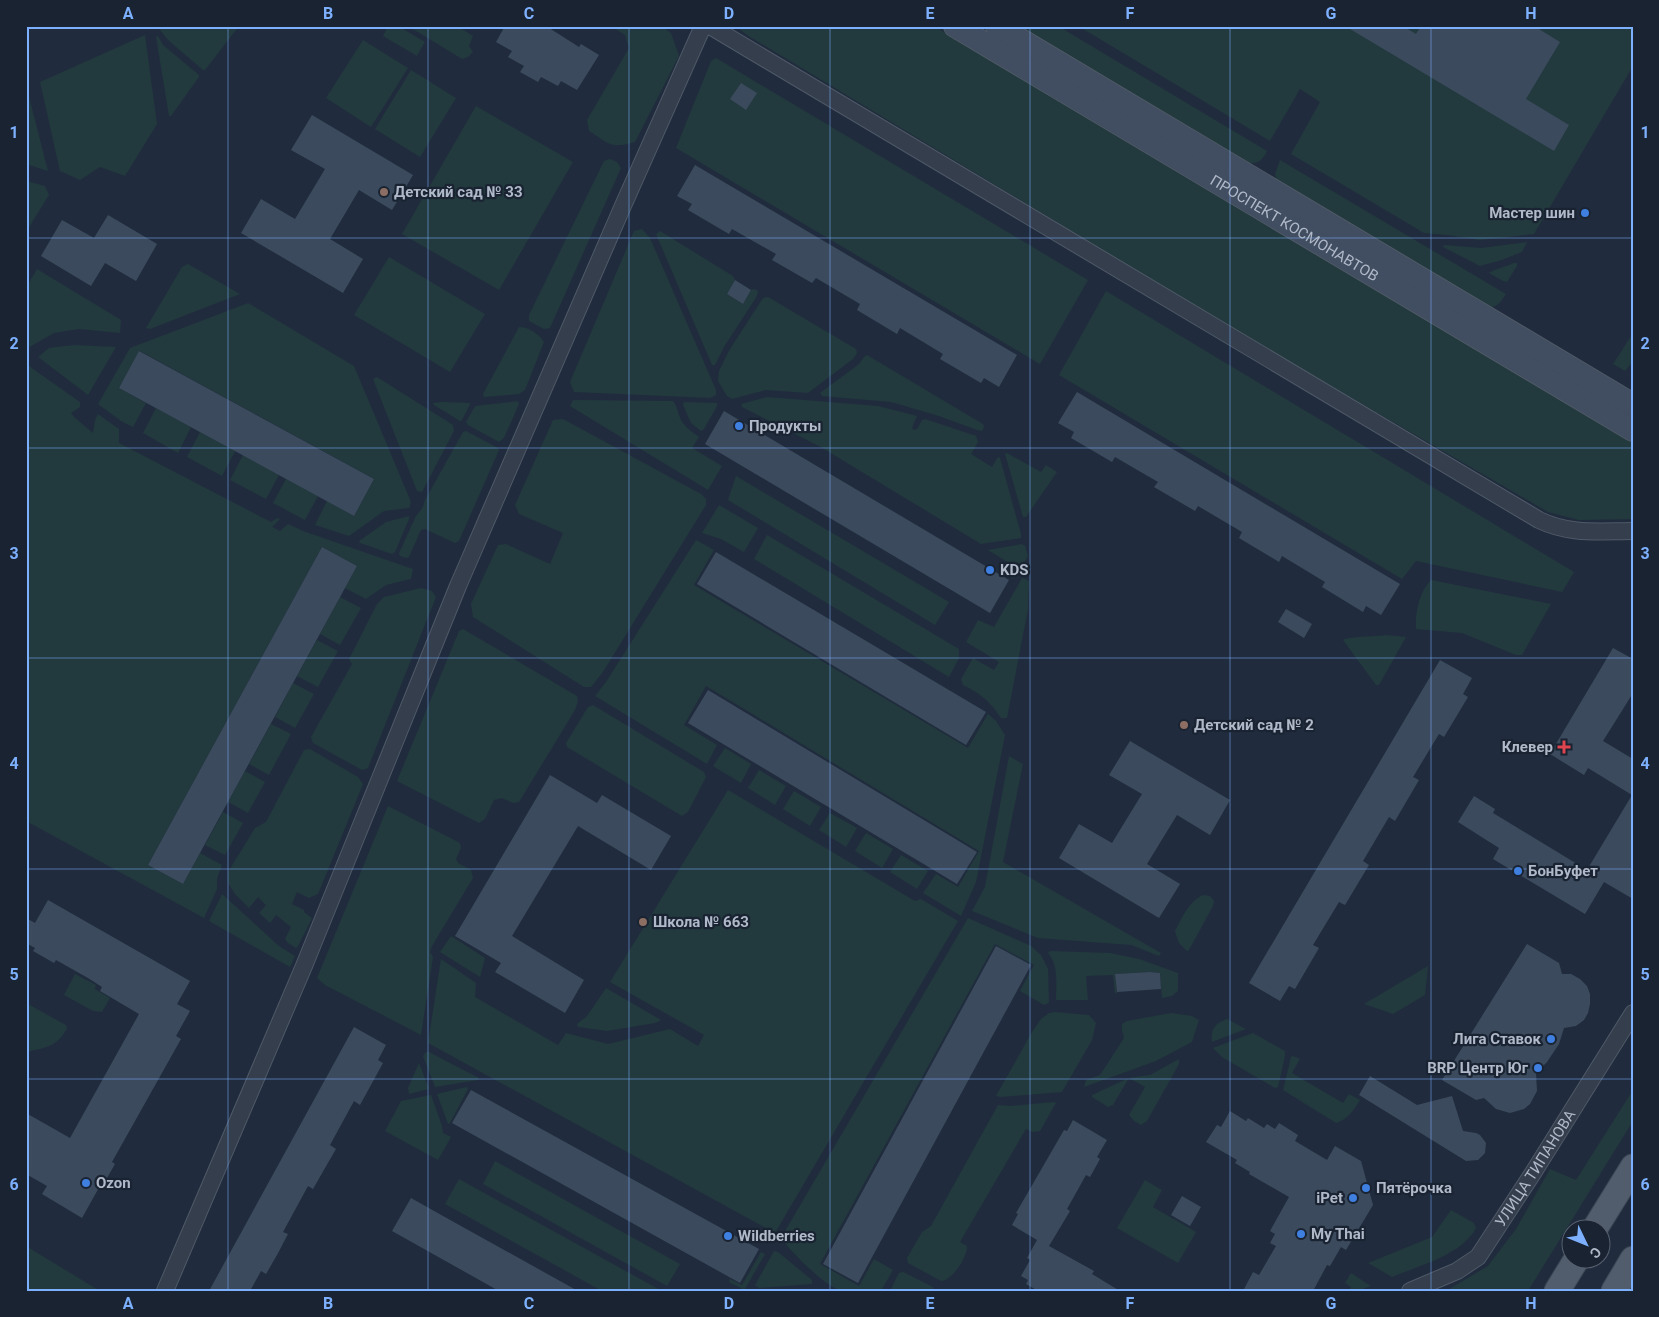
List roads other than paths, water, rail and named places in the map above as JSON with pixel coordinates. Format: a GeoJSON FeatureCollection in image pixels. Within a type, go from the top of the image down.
{"type":"FeatureCollection","features":[{"type":"Feature","properties":{"kind":"main road"},"geometry":{"type":"LineString","coordinates":[[1600,1220],[1633,1167]]}},
{"type":"Feature","properties":{"kind":"main road"},"geometry":{"type":"LineString","coordinates":[[1614,1291],[1633,1259]]}},
{"type":"Feature","properties":{"kind":"main road"},"geometry":{"type":"LineString","coordinates":[[1557,1291],[1570,1270]]}},
{"type":"Feature","properties":{"kind":"street"},"geometry":{"type":"LineString","coordinates":[[165,1291],[300,976],[458,586],[488,521],[515,453],[625,200],[703,26]]}},
{"type":"Feature","properties":{"kind":"street"},"geometry":{"type":"LineString","coordinates":[[710,26],[1539,520],[1553,527],[1569,531],[1633,531]]}},
{"type":"Feature","properties":{"kind":"street","name":"ПРОСПЕКТ КОСМОНАВТОВ"},"geometry":{"type":"LineString","coordinates":[[955,26],[1633,430]]}},
{"type":"Feature","properties":{"kind":"street","name":"ПРОСПЕКТ КОСМОНАВТОВ"},"geometry":{"type":"LineString","coordinates":[[997,26],[1633,405]]}},
{"type":"Feature","properties":{"kind":"street","name":"УЛИЦА ТИПАНОВА"},"geometry":{"type":"LineString","coordinates":[[1410,1291],[1457,1271],[1478,1258],[1633,1012]]}},
{"type":"Feature","properties":{"kind":"place","name":"Детский сад № 33"},"geometry":{"type":"Point","coordinates":[384,192]}},
{"type":"Feature","properties":{"kind":"place","name":"Мастер шин"},"geometry":{"type":"Point","coordinates":[1585,213]}},
{"type":"Feature","properties":{"kind":"place","name":"Продукты"},"geometry":{"type":"Point","coordinates":[739,426]}},
{"type":"Feature","properties":{"kind":"place","name":"KDS"},"geometry":{"type":"Point","coordinates":[990,570]}},
{"type":"Feature","properties":{"kind":"place","name":"Детский сад № 2"},"geometry":{"type":"Point","coordinates":[1184,725]}},
{"type":"Feature","properties":{"kind":"place","name":"Клевер"},"geometry":{"type":"Point","coordinates":[1564,747]}},
{"type":"Feature","properties":{"kind":"place","name":"БонБуфет"},"geometry":{"type":"Point","coordinates":[1518,871]}},
{"type":"Feature","properties":{"kind":"place","name":"Школа № 663"},"geometry":{"type":"Point","coordinates":[643,922]}},
{"type":"Feature","properties":{"kind":"place","name":"Лига Ставок"},"geometry":{"type":"Point","coordinates":[1551,1039]}},
{"type":"Feature","properties":{"kind":"place","name":"BRP Центр Юг"},"geometry":{"type":"Point","coordinates":[1538,1068]}},
{"type":"Feature","properties":{"kind":"place","name":"Ozon"},"geometry":{"type":"Point","coordinates":[86,1183]}},
{"type":"Feature","properties":{"kind":"place","name":"Пятёрочка"},"geometry":{"type":"Point","coordinates":[1366,1188]}},
{"type":"Feature","properties":{"kind":"place","name":"iРet"},"geometry":{"type":"Point","coordinates":[1353,1198]}},
{"type":"Feature","properties":{"kind":"place","name":"My Thai"},"geometry":{"type":"Point","coordinates":[1301,1234]}},
{"type":"Feature","properties":{"kind":"place","name":"Wildberries"},"geometry":{"type":"Point","coordinates":[728,1236]}}]}
